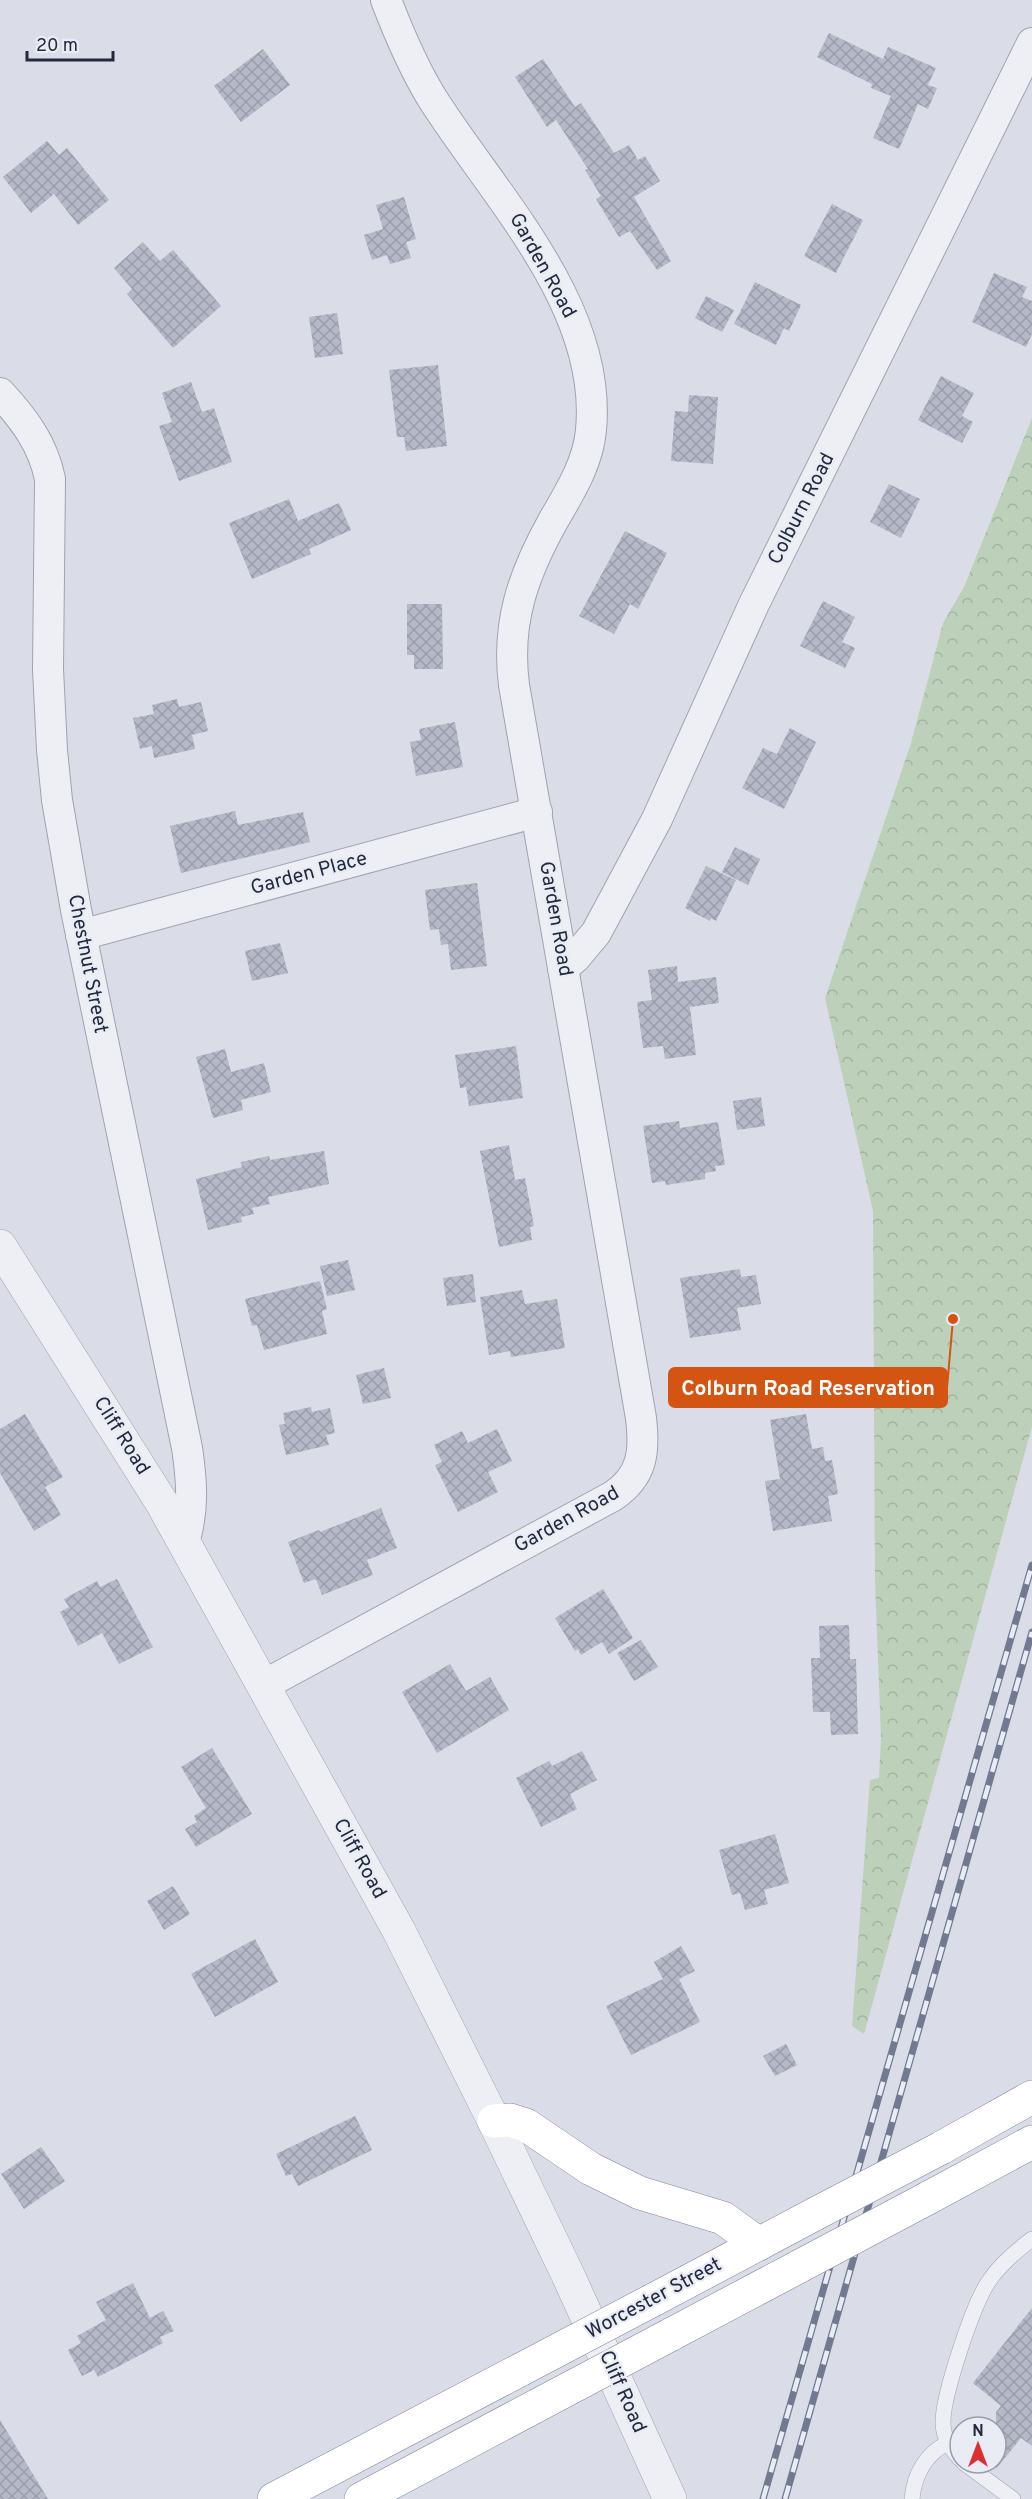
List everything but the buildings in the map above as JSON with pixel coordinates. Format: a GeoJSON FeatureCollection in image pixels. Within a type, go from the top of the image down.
{"type":"FeatureCollection","features":[{"type":"Feature","properties":{"kind":"highway","name":"Worcester Street"},"geometry":{"type":"LineString","coordinates":[[274,2499],[941,2148],[1032,2097]]}},
{"type":"Feature","properties":{"kind":"highway"},"geometry":{"type":"LineString","coordinates":[[494,2121],[510,2120],[526,2126],[604,2176],[650,2197],[723,2218],[759,2244]]}},
{"type":"Feature","properties":{"kind":"highway","name":"Worcester Street"},"geometry":{"type":"LineString","coordinates":[[361,2499],[1032,2142]]}},
{"type":"Feature","properties":{"kind":"street","name":"Garden Road"},"geometry":{"type":"LineString","coordinates":[[264,1685],[613,1496],[629,1484],[639,1466],[643,1442],[641,1418],[512,669],[514,620],[529,570],[577,477],[589,447],[592,414],[590,381],[582,345],[569,310],[507,205],[432,97],[409,54],[386,0]]}},
{"type":"Feature","properties":{"kind":"street","name":"Colburn Road"},"geometry":{"type":"LineString","coordinates":[[563,968],[575,958],[596,933],[657,819],[750,612],[1032,43]]}},
{"type":"Feature","properties":{"kind":"street","name":"Chestnut Street"},"geometry":{"type":"LineString","coordinates":[[0,393],[35,436],[45,457],[50,479],[48,669],[52,750],[59,810],[81,936],[187,1448],[192,1500],[189,1528],[184,1542]]}},
{"type":"Feature","properties":{"kind":"street","name":"Garden Place"},"geometry":{"type":"LineString","coordinates":[[81,936],[537,812]]}},
{"type":"Feature","properties":{"kind":"street","name":"Cliff Road"},"geometry":{"type":"LineString","coordinates":[[0,1246],[121,1437],[184,1542],[399,1931],[572,2283],[670,2499]]}},
{"type":"Feature","properties":{"kind":"lane"},"geometry":{"type":"LineString","coordinates":[[912,2499],[925,2461],[936,2450],[948,2443],[943,2421],[946,2403],[975,2309],[994,2274],[1014,2253],[1032,2239]]}},
{"type":"Feature","properties":{"kind":"lane"},"geometry":{"type":"LineString","coordinates":[[980,2475],[1013,2499]]}},
{"type":"Feature","properties":{"kind":"green space"},"geometry":{"type":"Polygon","coordinates":[[[1032,418],[1032,1427],[864,2034],[852,2026],[870,1780],[879,1778],[881,1738],[875,1582],[873,1211],[825,998],[911,743],[943,623],[964,587],[1032,418]]]}},
{"type":"Feature","properties":{"kind":"railway"},"geometry":{"type":"LineString","coordinates":[[763,2499],[1032,1565]]}},
{"type":"Feature","properties":{"kind":"railway"},"geometry":{"type":"LineString","coordinates":[[785,2499],[1032,1632]]}},
{"type":"Feature","properties":{"kind":"place","name":"Colburn Road Reservation"},"geometry":{"type":"Point","coordinates":[953,1319]}}]}
